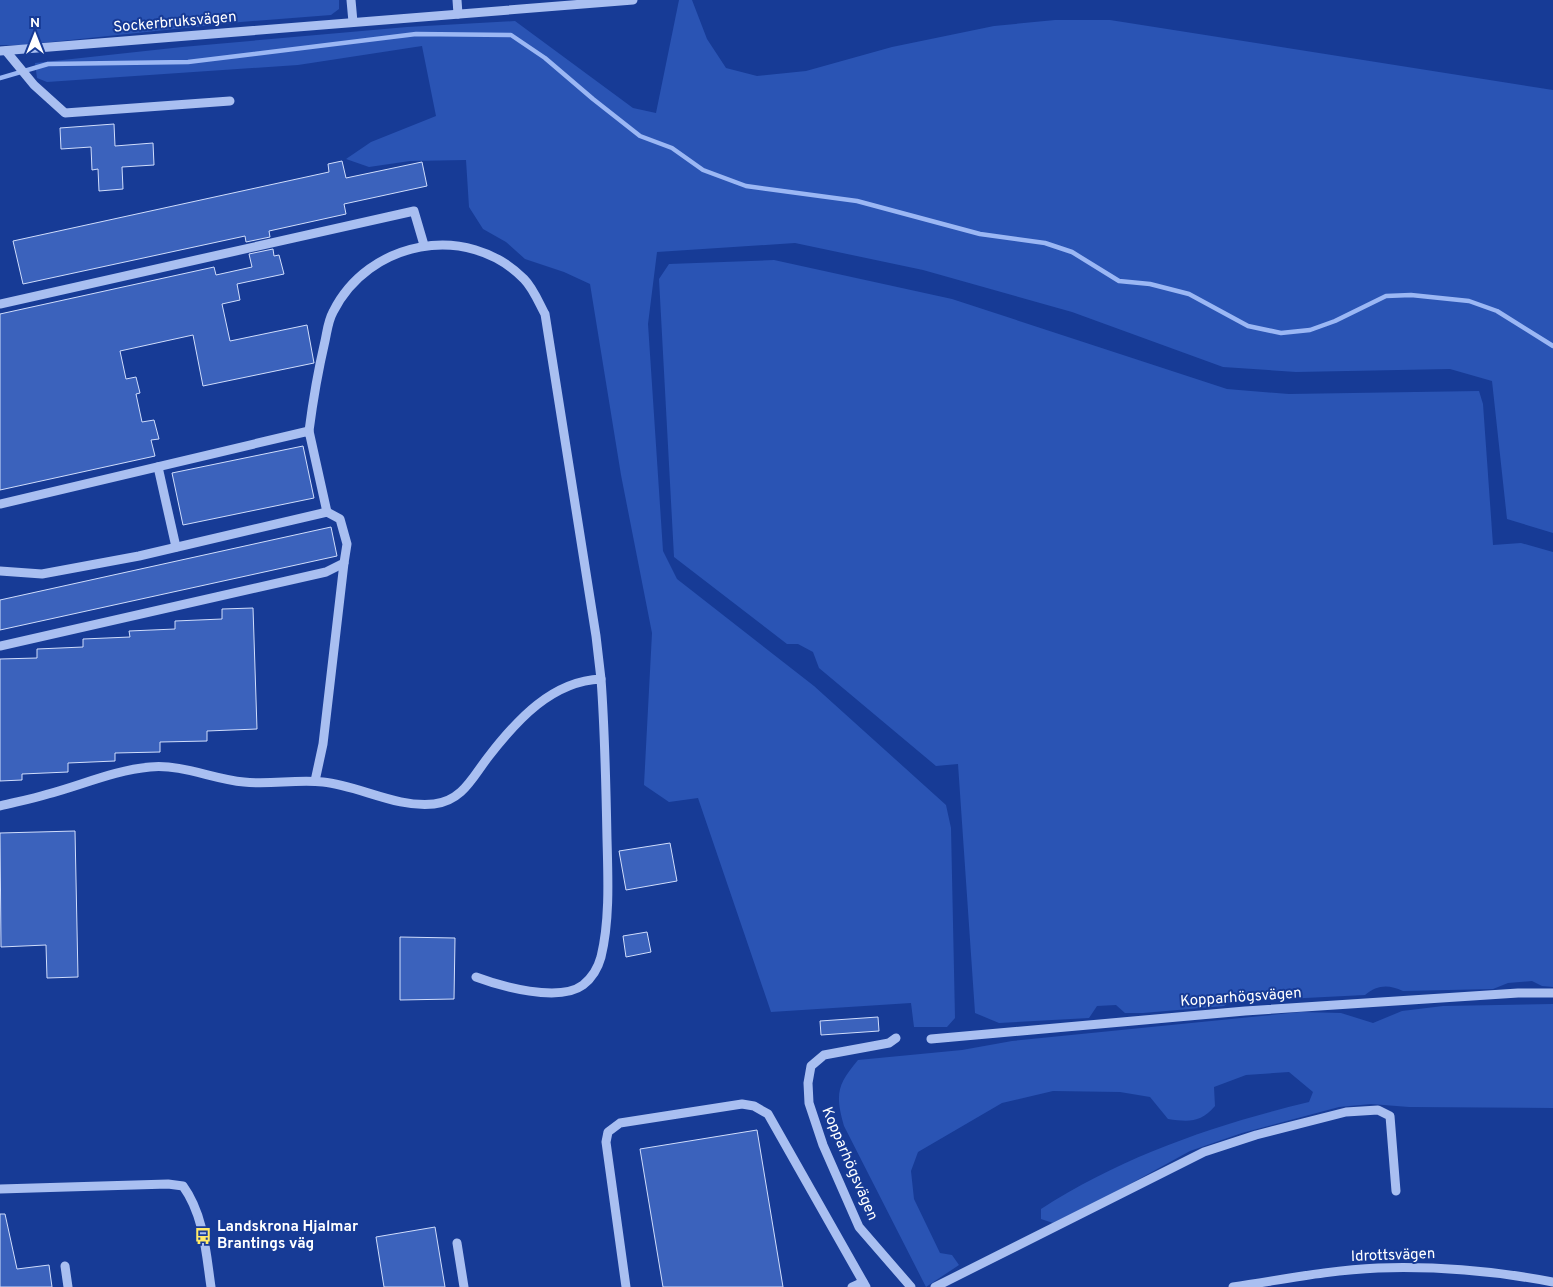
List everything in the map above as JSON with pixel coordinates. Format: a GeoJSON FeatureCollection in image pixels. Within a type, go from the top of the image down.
{"type":"FeatureCollection","features":[{"type":"Feature","properties":{"kind":"street"},"geometry":{"type":"LineString","coordinates":[[351,0],[353,22]]}},
{"type":"Feature","properties":{"kind":"street"},"geometry":{"type":"LineString","coordinates":[[457,0],[458,14]]}},
{"type":"Feature","properties":{"kind":"street","name":"Sockerbruksvägen"},"geometry":{"type":"LineString","coordinates":[[3,51],[458,14],[565,3],[633,0]]}},
{"type":"Feature","properties":{"kind":"street"},"geometry":{"type":"LineString","coordinates":[[3,51],[15,62],[34,86],[65,113],[230,101]]}},
{"type":"Feature","properties":{"kind":"street"},"geometry":{"type":"LineString","coordinates":[[0,304],[414,211],[424,246]]}},
{"type":"Feature","properties":{"kind":"street"},"geometry":{"type":"LineString","coordinates":[[326,512],[309,431],[316,379],[332,314],[349,285],[387,256],[424,246],[460,244],[499,259],[525,279],[546,314],[596,636],[605,729],[608,865],[605,922],[600,957],[594,974],[581,986],[563,992],[524,990],[496,985],[476,977]]}},
{"type":"Feature","properties":{"kind":"street"},"geometry":{"type":"LineString","coordinates":[[0,504],[309,431]]}},
{"type":"Feature","properties":{"kind":"street"},"geometry":{"type":"LineString","coordinates":[[158,467],[176,547]]}},
{"type":"Feature","properties":{"kind":"street"},"geometry":{"type":"LineString","coordinates":[[0,571],[42,574],[176,547],[326,512],[340,519],[347,544],[323,744],[315,781]]}},
{"type":"Feature","properties":{"kind":"street"},"geometry":{"type":"LineString","coordinates":[[0,646],[326,572],[344,563]]}},
{"type":"Feature","properties":{"kind":"street"},"geometry":{"type":"LineString","coordinates":[[0,806],[48,794],[112,774],[151,767],[184,769],[243,782],[315,781],[411,803],[435,804],[454,798],[470,784],[488,757],[516,724],[543,700],[568,685],[600,679]]}},
{"type":"Feature","properties":{"kind":"street","name":"Kopparhögsvägen"},"geometry":{"type":"LineString","coordinates":[[931,1038],[1245,1011],[1518,993],[1553,993]]}},
{"type":"Feature","properties":{"kind":"street","name":"Kopparhögsvägen"},"geometry":{"type":"LineString","coordinates":[[896,1038],[889,1043],[824,1055],[812,1066],[808,1083],[809,1103],[823,1145],[859,1227],[910,1287]]}},
{"type":"Feature","properties":{"kind":"street"},"geometry":{"type":"LineString","coordinates":[[626,1287],[606,1142],[608,1132],[620,1123],[742,1104],[754,1106],[768,1114],[864,1284],[852,1287]]}},
{"type":"Feature","properties":{"kind":"street"},"geometry":{"type":"LineString","coordinates":[[935,1287],[1204,1152],[1346,1112],[1378,1110],[1390,1116],[1396,1191]]}},
{"type":"Feature","properties":{"kind":"street"},"geometry":{"type":"LineString","coordinates":[[0,1189],[168,1184],[183,1186],[193,1200],[196,1209],[203,1236],[211,1287]]}},
{"type":"Feature","properties":{"kind":"street"},"geometry":{"type":"LineString","coordinates":[[457,1243],[464,1287]]}},
{"type":"Feature","properties":{"kind":"street"},"geometry":{"type":"LineString","coordinates":[[65,1266],[68,1287]]}},
{"type":"Feature","properties":{"kind":"street","name":"Idrottsvägen"},"geometry":{"type":"LineString","coordinates":[[1234,1287],[1326,1273],[1418,1267],[1477,1270],[1553,1282]]}},
{"type":"Feature","properties":{"kind":"shaded area"},"geometry":{"type":"Polygon","coordinates":[[[0,0],[339,0],[339,9],[331,15],[241,22],[23,45],[0,45],[0,0]]]}},
{"type":"Feature","properties":{"kind":"shaded area"},"geometry":{"type":"Polygon","coordinates":[[[679,0],[692,0],[707,39],[726,68],[757,76],[806,71],[892,47],[994,26],[1055,20],[1110,20],[1553,90],[1553,533],[1507,519],[1492,381],[1450,369],[1296,372],[1223,367],[1072,312],[923,270],[795,243],[657,252],[648,324],[663,551],[677,579],[814,686],[946,805],[951,828],[955,1018],[947,1027],[914,1027],[911,1003],[771,1012],[698,798],[669,802],[644,785],[652,633],[621,475],[590,284],[564,272],[525,259],[506,242],[483,229],[469,207],[466,160],[410,161],[369,167],[346,159],[371,142],[436,116],[422,46],[298,65],[47,82],[37,78],[35,63],[182,47],[407,27],[515,21],[633,108],[656,113],[679,0]]]}},
{"type":"Feature","properties":{"kind":"shaded area"},"geometry":{"type":"Polygon","coordinates":[[[774,260],[952,299],[1227,389],[1289,394],[1479,391],[1483,404],[1493,545],[1521,543],[1553,552],[1553,987],[1542,986],[1532,981],[1508,983],[1493,989],[1403,991],[1392,987],[1378,987],[1365,995],[1267,1000],[1245,997],[1229,1002],[1224,1006],[1143,1013],[1125,1013],[1116,1005],[1097,1006],[1089,1018],[999,1023],[975,1013],[958,764],[936,766],[819,668],[813,652],[798,644],[787,644],[674,557],[659,279],[669,264],[774,260]]]}},
{"type":"Feature","properties":{"kind":"shaded area"},"geometry":{"type":"Polygon","coordinates":[[[1553,1004],[1553,1108],[1409,1107],[1371,1104],[1339,1107],[1242,1133],[1190,1151],[1110,1195],[1053,1223],[1041,1219],[1041,1209],[1104,1173],[1170,1144],[1204,1132],[1309,1102],[1313,1092],[1289,1072],[1246,1075],[1214,1087],[1215,1106],[1204,1116],[1188,1121],[1168,1119],[1150,1097],[1120,1092],[1053,1091],[1002,1103],[918,1152],[911,1171],[914,1199],[940,1253],[952,1255],[959,1265],[926,1287],[844,1126],[839,1106],[842,1083],[858,1060],[962,1050],[1012,1041],[1301,1012],[1341,1013],[1373,1023],[1402,1011],[1443,1006],[1553,1004]]]}},
{"type":"Feature","properties":{"kind":"building"},"geometry":{"type":"Polygon","coordinates":[[[114,124],[115,146],[153,143],[154,165],[122,167],[123,189],[99,191],[98,169],[92,170],[91,147],[61,149],[60,128],[114,124]]]}},
{"type":"Feature","properties":{"kind":"building"},"geometry":{"type":"Polygon","coordinates":[[[342,161],[346,178],[422,162],[427,186],[344,204],[346,214],[269,231],[270,237],[246,242],[245,236],[23,284],[13,241],[329,172],[328,164],[342,161]]]}},
{"type":"Feature","properties":{"kind":"building"},"geometry":{"type":"Polygon","coordinates":[[[273,249],[274,256],[279,255],[284,274],[237,284],[240,300],[222,304],[230,341],[307,325],[314,363],[203,386],[193,335],[120,351],[126,379],[136,377],[140,393],[136,394],[142,422],[154,420],[159,439],[151,440],[155,456],[0,490],[0,314],[214,267],[216,275],[252,267],[249,254],[273,249]]]}},
{"type":"Feature","properties":{"kind":"building"},"geometry":{"type":"Polygon","coordinates":[[[303,446],[314,498],[183,525],[172,473],[303,446]]]}},
{"type":"Feature","properties":{"kind":"building"},"geometry":{"type":"Polygon","coordinates":[[[331,527],[337,556],[0,630],[0,600],[331,527]]]}},
{"type":"Feature","properties":{"kind":"building"},"geometry":{"type":"Polygon","coordinates":[[[253,608],[257,729],[207,731],[207,741],[160,742],[160,752],[115,753],[115,761],[68,763],[68,772],[22,774],[22,780],[0,781],[0,659],[37,658],[37,649],[83,647],[83,639],[130,637],[129,631],[175,629],[175,621],[222,619],[222,609],[253,608]]]}},
{"type":"Feature","properties":{"kind":"building"},"geometry":{"type":"Polygon","coordinates":[[[75,831],[78,977],[47,978],[46,945],[1,947],[0,833],[75,831]]]}},
{"type":"Feature","properties":{"kind":"building"},"geometry":{"type":"Polygon","coordinates":[[[670,843],[677,881],[626,890],[619,851],[670,843]]]}},
{"type":"Feature","properties":{"kind":"building"},"geometry":{"type":"Polygon","coordinates":[[[647,932],[651,952],[626,957],[623,936],[647,932]]]}},
{"type":"Feature","properties":{"kind":"building"},"geometry":{"type":"Polygon","coordinates":[[[400,937],[455,938],[454,999],[400,1000],[400,937]]]}},
{"type":"Feature","properties":{"kind":"building"},"geometry":{"type":"Polygon","coordinates":[[[878,1017],[879,1031],[821,1035],[820,1021],[878,1017]]]}},
{"type":"Feature","properties":{"kind":"building"},"geometry":{"type":"Polygon","coordinates":[[[757,1130],[783,1287],[663,1287],[640,1149],[757,1130]]]}},
{"type":"Feature","properties":{"kind":"building"},"geometry":{"type":"Polygon","coordinates":[[[0,1214],[5,1214],[17,1269],[49,1265],[52,1287],[0,1287],[0,1214]]]}},
{"type":"Feature","properties":{"kind":"building"},"geometry":{"type":"Polygon","coordinates":[[[435,1227],[445,1287],[384,1287],[376,1237],[435,1227]]]}},
{"type":"Feature","properties":{"kind":"waterway"},"geometry":{"type":"LineString","coordinates":[[0,78],[48,64],[188,62],[416,34],[511,35],[545,58],[640,136],[672,148],[703,170],[746,186],[857,201],[980,234],[1045,243],[1072,252],[1119,281],[1150,284],[1189,294],[1248,326],[1281,333],[1310,330],[1335,321],[1386,296],[1411,295],[1469,301],[1497,311],[1553,346]]}},
{"type":"Feature","properties":{"kind":"place","name":"Landskrona Hjalmar Brantings väg"},"geometry":{"type":"Point","coordinates":[203,1236]}}]}
